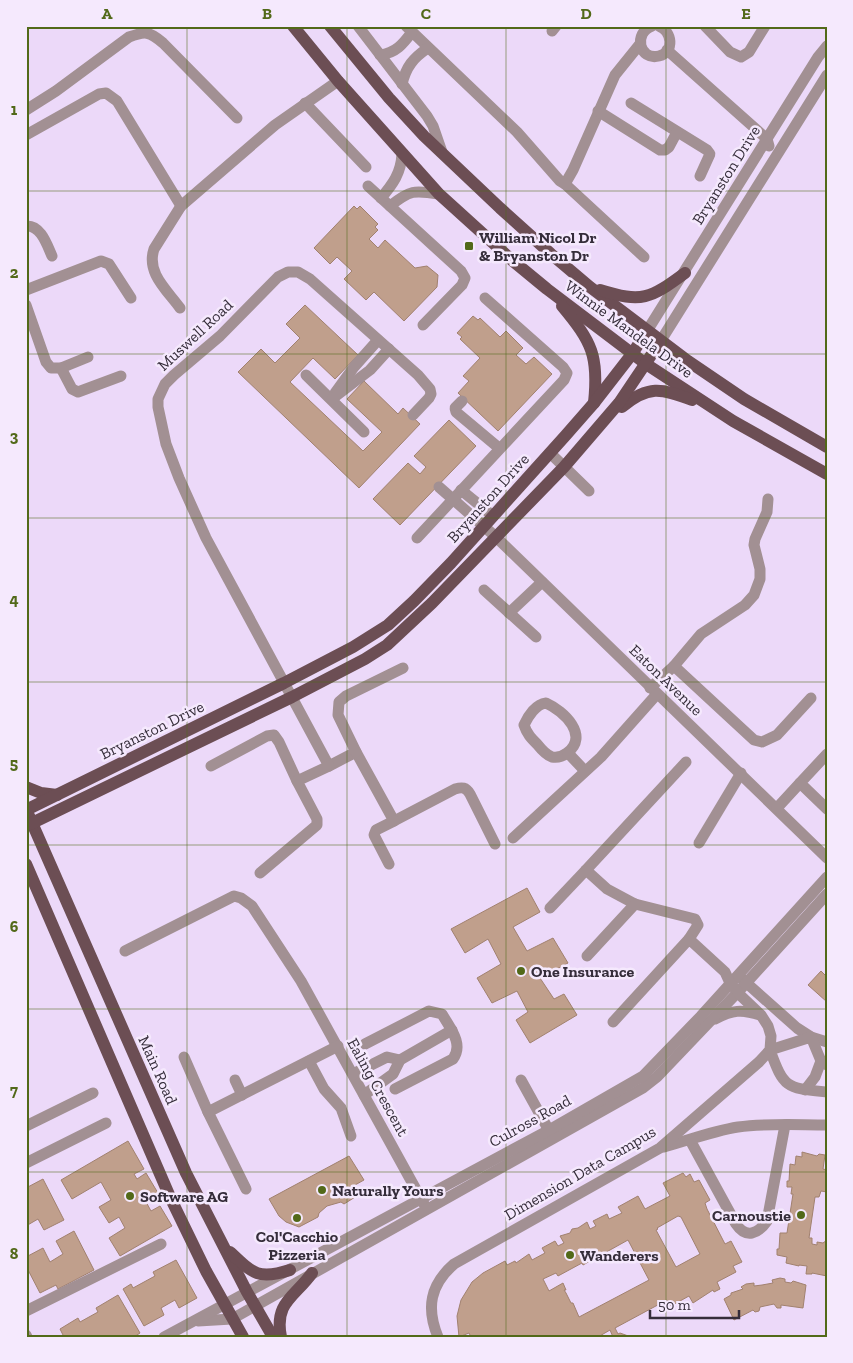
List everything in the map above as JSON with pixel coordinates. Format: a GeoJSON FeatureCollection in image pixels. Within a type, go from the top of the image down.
{"type":"FeatureCollection","features":[{"type":"Feature","properties":{"kind":"main road","name":"Winnie Mandela Drive"},"geometry":{"type":"LineString","coordinates":[[293,26],[402,154],[439,194],[492,243],[547,289],[646,364],[776,447],[827,474]]}},
{"type":"Feature","properties":{"kind":"main road","name":"Winnie Mandela Drive"},"geometry":{"type":"LineString","coordinates":[[330,26],[389,98],[424,136],[500,208],[590,287],[660,342],[744,399],[827,447]]}},
{"type":"Feature","properties":{"kind":"main road"},"geometry":{"type":"LineString","coordinates":[[590,287],[617,296],[644,297],[654,294],[685,273]]}},
{"type":"Feature","properties":{"kind":"main road"},"geometry":{"type":"LineString","coordinates":[[547,289],[579,328],[592,350],[596,371],[594,404]]}},
{"type":"Feature","properties":{"kind":"main road","name":"Bryanston Drive"},"geometry":{"type":"LineString","coordinates":[[26,810],[284,683],[353,647],[388,625],[414,601],[484,526],[594,404],[647,331]]}},
{"type":"Feature","properties":{"kind":"main road","name":"Bryanston Drive"},"geometry":{"type":"LineString","coordinates":[[29,825],[292,697],[365,659],[387,645],[426,610],[564,467],[624,398],[660,342]]}},
{"type":"Feature","properties":{"kind":"main road"},"geometry":{"type":"LineString","coordinates":[[604,421],[637,396],[651,390],[664,391],[713,408]]}},
{"type":"Feature","properties":{"kind":"main road"},"geometry":{"type":"LineString","coordinates":[[26,787],[41,793],[57,795]]}},
{"type":"Feature","properties":{"kind":"main road","name":"Main Road"},"geometry":{"type":"LineString","coordinates":[[26,810],[29,825],[186,1173],[221,1244],[273,1337]]}},
{"type":"Feature","properties":{"kind":"main road"},"geometry":{"type":"LineString","coordinates":[[27,866],[170,1197],[242,1337]]}},
{"type":"Feature","properties":{"kind":"main road"},"geometry":{"type":"LineString","coordinates":[[221,1244],[256,1274],[274,1275],[290,1270]]}},
{"type":"Feature","properties":{"kind":"main road"},"geometry":{"type":"LineString","coordinates":[[281,1337],[279,1323],[283,1305],[305,1284],[312,1273]]}},
{"type":"Feature","properties":{"kind":"street"},"geometry":{"type":"LineString","coordinates":[[358,26],[433,126],[442,152]]}},
{"type":"Feature","properties":{"kind":"street"},"geometry":{"type":"LineString","coordinates":[[705,26],[730,52],[741,56],[749,52],[765,26]]}},
{"type":"Feature","properties":{"kind":"street"},"geometry":{"type":"LineString","coordinates":[[565,184],[576,165],[598,111],[618,70],[640,44],[641,34],[647,27]]}},
{"type":"Feature","properties":{"kind":"street"},"geometry":{"type":"LineString","coordinates":[[640,44],[645,53],[659,56],[667,50],[670,41],[665,28]]}},
{"type":"Feature","properties":{"kind":"street"},"geometry":{"type":"LineString","coordinates":[[380,55],[392,53],[400,47],[409,29],[517,132],[560,181],[644,257]]}},
{"type":"Feature","properties":{"kind":"street"},"geometry":{"type":"LineString","coordinates":[[26,110],[56,91],[129,36],[142,32],[152,34],[163,43],[237,118]]}},
{"type":"Feature","properties":{"kind":"street","name":"Bryanston Drive"},"geometry":{"type":"LineString","coordinates":[[647,331],[827,46]]}},
{"type":"Feature","properties":{"kind":"street"},"geometry":{"type":"LineString","coordinates":[[402,84],[407,66],[418,54],[428,48]]}},
{"type":"Feature","properties":{"kind":"street"},"geometry":{"type":"LineString","coordinates":[[667,50],[767,139],[774,158]]}},
{"type":"Feature","properties":{"kind":"street","name":"Bryanston Drive"},"geometry":{"type":"LineString","coordinates":[[660,342],[827,75]]}},
{"type":"Feature","properties":{"kind":"street"},"geometry":{"type":"LineString","coordinates":[[180,308],[156,276],[152,265],[152,257],[154,249],[181,206],[275,125],[338,81]]}},
{"type":"Feature","properties":{"kind":"street"},"geometry":{"type":"LineString","coordinates":[[28,130],[99,94],[106,93],[117,101],[181,206]]}},
{"type":"Feature","properties":{"kind":"street"},"geometry":{"type":"LineString","coordinates":[[305,103],[366,167]]}},
{"type":"Feature","properties":{"kind":"street"},"geometry":{"type":"LineString","coordinates":[[631,103],[710,154],[709,160],[700,176]]}},
{"type":"Feature","properties":{"kind":"street"},"geometry":{"type":"LineString","coordinates":[[598,111],[660,150],[665,150],[669,147],[677,132]]}},
{"type":"Feature","properties":{"kind":"street"},"geometry":{"type":"LineString","coordinates":[[381,198],[400,173],[402,154]]}},
{"type":"Feature","properties":{"kind":"street"},"geometry":{"type":"LineString","coordinates":[[368,186],[461,271],[465,278],[462,285],[423,325]]}},
{"type":"Feature","properties":{"kind":"street"},"geometry":{"type":"LineString","coordinates":[[390,206],[410,192],[420,191],[439,194]]}},
{"type":"Feature","properties":{"kind":"street"},"geometry":{"type":"LineString","coordinates":[[26,226],[35,227],[39,231],[52,256]]}},
{"type":"Feature","properties":{"kind":"street"},"geometry":{"type":"LineString","coordinates":[[26,290],[101,260],[109,264],[130,298]]}},
{"type":"Feature","properties":{"kind":"street","name":"Muswell Road"},"geometry":{"type":"LineString","coordinates":[[329,766],[206,538],[166,444],[160,420],[158,399],[165,384],[220,336],[278,276],[288,272],[298,272],[310,279],[389,349],[418,375],[430,389],[432,394],[430,398],[413,415]]}},
{"type":"Feature","properties":{"kind":"street"},"geometry":{"type":"LineString","coordinates":[[417,538],[564,380],[567,373],[563,367],[485,298]]}},
{"type":"Feature","properties":{"kind":"street"},"geometry":{"type":"LineString","coordinates":[[26,305],[46,362],[51,368],[61,368],[88,357]]}},
{"type":"Feature","properties":{"kind":"street"},"geometry":{"type":"LineString","coordinates":[[332,399],[354,367],[378,340]]}},
{"type":"Feature","properties":{"kind":"street"},"geometry":{"type":"LineString","coordinates":[[332,399],[370,370],[389,349]]}},
{"type":"Feature","properties":{"kind":"street"},"geometry":{"type":"LineString","coordinates":[[61,368],[72,388],[78,392],[121,376]]}},
{"type":"Feature","properties":{"kind":"street"},"geometry":{"type":"LineString","coordinates":[[306,375],[364,432]]}},
{"type":"Feature","properties":{"kind":"street"},"geometry":{"type":"LineString","coordinates":[[462,401],[455,408],[456,412],[499,448]]}},
{"type":"Feature","properties":{"kind":"street"},"geometry":{"type":"LineString","coordinates":[[550,453],[589,491]]}},
{"type":"Feature","properties":{"kind":"street","name":"Eaton Avenue"},"geometry":{"type":"LineString","coordinates":[[439,488],[496,537],[827,858]]}},
{"type":"Feature","properties":{"kind":"street"},"geometry":{"type":"LineString","coordinates":[[461,490],[493,516]]}},
{"type":"Feature","properties":{"kind":"street"},"geometry":{"type":"LineString","coordinates":[[513,838],[602,757],[701,634],[745,605],[754,594],[760,579],[760,569],[754,546],[755,539],[767,512],[768,499]]}},
{"type":"Feature","properties":{"kind":"street"},"geometry":{"type":"LineString","coordinates":[[509,612],[542,582]]}},
{"type":"Feature","properties":{"kind":"street"},"geometry":{"type":"LineString","coordinates":[[484,590],[536,637]]}},
{"type":"Feature","properties":{"kind":"street"},"geometry":{"type":"LineString","coordinates":[[674,666],[754,740],[762,742],[777,734],[811,698]]}},
{"type":"Feature","properties":{"kind":"street"},"geometry":{"type":"LineString","coordinates":[[394,821],[338,715],[339,702],[346,696],[402,668]]}},
{"type":"Feature","properties":{"kind":"street"},"geometry":{"type":"LineString","coordinates":[[546,703],[552,706],[574,727],[577,736],[574,746],[568,753],[552,757],[528,734],[524,726],[536,708],[542,704],[546,703]]}},
{"type":"Feature","properties":{"kind":"street"},"geometry":{"type":"LineString","coordinates":[[211,766],[267,736],[274,735],[317,819],[317,825],[260,873]]}},
{"type":"Feature","properties":{"kind":"street"},"geometry":{"type":"LineString","coordinates":[[297,780],[356,752]]}},
{"type":"Feature","properties":{"kind":"street"},"geometry":{"type":"LineString","coordinates":[[568,753],[585,772]]}},
{"type":"Feature","properties":{"kind":"street"},"geometry":{"type":"LineString","coordinates":[[777,808],[827,754]]}},
{"type":"Feature","properties":{"kind":"street"},"geometry":{"type":"LineString","coordinates":[[550,908],[686,762]]}},
{"type":"Feature","properties":{"kind":"street"},"geometry":{"type":"LineString","coordinates":[[699,843],[740,773]]}},
{"type":"Feature","properties":{"kind":"street"},"geometry":{"type":"LineString","coordinates":[[800,783],[827,809]]}},
{"type":"Feature","properties":{"kind":"street"},"geometry":{"type":"LineString","coordinates":[[389,864],[374,835],[376,830],[455,789],[464,788],[470,794],[495,844]]}},
{"type":"Feature","properties":{"kind":"street"},"geometry":{"type":"LineString","coordinates":[[586,870],[607,889],[635,904],[695,919],[698,925],[689,939],[613,1022]]}},
{"type":"Feature","properties":{"kind":"street","name":"Culross Road"},"geometry":{"type":"LineString","coordinates":[[194,1321],[232,1319],[427,1209],[643,1076],[735,981],[827,876]]}},
{"type":"Feature","properties":{"kind":"street","name":"Culross Road"},"geometry":{"type":"LineString","coordinates":[[164,1337],[421,1199],[636,1093],[649,1084],[709,1022],[735,981],[763,964],[827,894]]}},
{"type":"Feature","properties":{"kind":"street","name":"Ealing Crescent"},"geometry":{"type":"LineString","coordinates":[[125,951],[234,896],[246,901],[256,911],[301,980],[427,1209]]}},
{"type":"Feature","properties":{"kind":"street"},"geometry":{"type":"LineString","coordinates":[[587,956],[635,904]]}},
{"type":"Feature","properties":{"kind":"street"},"geometry":{"type":"LineString","coordinates":[[689,939],[735,981],[761,1015],[768,1026],[771,1036],[770,1050],[783,1080],[794,1088],[827,1092]]}},
{"type":"Feature","properties":{"kind":"street"},"geometry":{"type":"LineString","coordinates":[[763,964],[758,980],[764,999]]}},
{"type":"Feature","properties":{"kind":"street"},"geometry":{"type":"LineString","coordinates":[[735,981],[764,999],[811,1038],[827,1042]]}},
{"type":"Feature","properties":{"kind":"street"},"geometry":{"type":"LineString","coordinates":[[365,1044],[429,1011],[442,1014],[452,1030],[458,1047],[457,1053],[453,1059],[395,1089]]}},
{"type":"Feature","properties":{"kind":"street"},"geometry":{"type":"LineString","coordinates":[[709,1022],[730,1012],[748,1012],[761,1015]]}},
{"type":"Feature","properties":{"kind":"street"},"geometry":{"type":"LineString","coordinates":[[364,1095],[393,1074],[400,1060],[452,1030]]}},
{"type":"Feature","properties":{"kind":"street"},"geometry":{"type":"LineString","coordinates":[[770,1050],[811,1038]]}},
{"type":"Feature","properties":{"kind":"street"},"geometry":{"type":"LineString","coordinates":[[805,1090],[824,1062],[811,1038]]}},
{"type":"Feature","properties":{"kind":"street"},"geometry":{"type":"LineString","coordinates":[[208,1112],[338,1046]]}},
{"type":"Feature","properties":{"kind":"street","name":"Dimension Data Campus"},"geometry":{"type":"LineString","coordinates":[[438,1337],[432,1322],[431,1310],[435,1288],[443,1274],[454,1264],[660,1148],[759,1062],[770,1050]]}},
{"type":"Feature","properties":{"kind":"street"},"geometry":{"type":"LineString","coordinates":[[184,1057],[208,1112],[246,1189]]}},
{"type":"Feature","properties":{"kind":"street"},"geometry":{"type":"LineString","coordinates":[[353,1074],[387,1057],[400,1060]]}},
{"type":"Feature","properties":{"kind":"street"},"geometry":{"type":"LineString","coordinates":[[309,1061],[324,1089],[342,1108],[351,1136]]}},
{"type":"Feature","properties":{"kind":"street"},"geometry":{"type":"LineString","coordinates":[[235,1080],[242,1095]]}},
{"type":"Feature","properties":{"kind":"street"},"geometry":{"type":"LineString","coordinates":[[521,1080],[551,1134]]}},
{"type":"Feature","properties":{"kind":"street"},"geometry":{"type":"LineString","coordinates":[[26,1126],[93,1093]]}},
{"type":"Feature","properties":{"kind":"street"},"geometry":{"type":"LineString","coordinates":[[26,1163],[106,1123]]}},
{"type":"Feature","properties":{"kind":"street"},"geometry":{"type":"LineString","coordinates":[[690,1140],[736,1224],[740,1230],[752,1233],[762,1228],[767,1221],[785,1125]]}},
{"type":"Feature","properties":{"kind":"street"},"geometry":{"type":"LineString","coordinates":[[660,1148],[739,1127],[827,1125]]}},
{"type":"Feature","properties":{"kind":"street"},"geometry":{"type":"LineString","coordinates":[[26,1310],[161,1244]]}},
{"type":"Feature","properties":{"kind":"building"},"geometry":{"type":"Polygon","coordinates":[[[354,206],[357,209],[360,206],[378,224],[375,227],[378,230],[369,239],[378,248],[385,240],[415,268],[427,266],[438,275],[437,287],[404,321],[374,292],[366,300],[344,279],[352,271],[337,257],[330,264],[314,248],[354,206]]]}},
{"type":"Feature","properties":{"kind":"building"},"geometry":{"type":"Polygon","coordinates":[[[305,305],[358,355],[335,379],[313,358],[290,382],[363,451],[382,432],[347,399],[364,381],[398,414],[403,408],[420,424],[359,488],[238,372],[261,349],[275,363],[300,338],[286,324],[305,305]]]}},
{"type":"Feature","properties":{"kind":"building"},"geometry":{"type":"Polygon","coordinates":[[[473,316],[478,320],[480,318],[500,337],[506,331],[523,348],[516,355],[526,364],[534,357],[552,374],[498,431],[458,393],[469,381],[463,376],[480,358],[460,339],[462,337],[457,333],[473,316]]]}},
{"type":"Feature","properties":{"kind":"building"},"geometry":{"type":"Polygon","coordinates":[[[449,420],[476,446],[400,525],[373,499],[408,463],[420,474],[426,467],[414,456],[449,420]]]}},
{"type":"Feature","properties":{"kind":"building","name":"One Insurance"},"geometry":{"type":"Polygon","coordinates":[[[527,888],[540,912],[513,927],[527,951],[553,938],[568,963],[540,978],[554,999],[564,994],[577,1015],[530,1043],[516,1020],[528,1012],[517,991],[492,1003],[477,978],[501,964],[488,939],[465,953],[451,929],[527,888]]]}},
{"type":"Feature","properties":{"kind":"building"},"geometry":{"type":"Polygon","coordinates":[[[821,971],[827,977],[827,1002],[808,985],[821,971]]]}},
{"type":"Feature","properties":{"kind":"building","name":"Software AG"},"geometry":{"type":"Polygon","coordinates":[[[128,1141],[144,1169],[134,1174],[137,1179],[146,1173],[158,1193],[145,1200],[151,1211],[160,1206],[172,1226],[120,1256],[109,1238],[125,1228],[119,1217],[109,1223],[99,1207],[111,1200],[101,1182],[72,1199],[61,1180],[128,1141]]]}},
{"type":"Feature","properties":{"kind":"building","name":"Carnoustie"},"geometry":{"type":"Polygon","coordinates":[[[802,1152],[817,1156],[819,1154],[825,1155],[823,1169],[827,1170],[827,1192],[821,1191],[819,1197],[815,1197],[809,1238],[812,1238],[812,1244],[817,1245],[817,1242],[823,1243],[827,1240],[827,1276],[812,1273],[806,1274],[807,1266],[786,1263],[787,1257],[777,1255],[780,1233],[787,1233],[793,1194],[791,1194],[792,1187],[787,1187],[790,1164],[795,1165],[796,1156],[802,1157],[802,1152]]]}},
{"type":"Feature","properties":{"kind":"building","name":"Naturally Yours"},"geometry":{"type":"Polygon","coordinates":[[[349,1156],[364,1180],[355,1185],[360,1194],[344,1204],[341,1202],[327,1206],[319,1213],[318,1217],[299,1227],[286,1222],[279,1216],[269,1199],[349,1156]]]}},
{"type":"Feature","properties":{"kind":"building","name":"Wanderers"},"geometry":{"type":"Polygon","coordinates":[[[683,1173],[686,1177],[690,1174],[694,1182],[699,1180],[710,1200],[705,1203],[707,1209],[725,1244],[731,1241],[742,1262],[733,1266],[736,1272],[717,1282],[720,1289],[714,1292],[713,1290],[693,1303],[689,1296],[671,1306],[667,1300],[615,1328],[618,1334],[631,1337],[613,1337],[610,1330],[598,1337],[471,1337],[469,1333],[459,1337],[457,1316],[461,1300],[472,1282],[483,1273],[505,1261],[507,1265],[515,1261],[516,1263],[529,1254],[532,1260],[545,1253],[542,1248],[555,1241],[558,1246],[564,1243],[560,1236],[570,1233],[572,1229],[578,1228],[587,1222],[590,1229],[596,1226],[593,1221],[607,1214],[609,1219],[622,1213],[618,1207],[638,1196],[645,1209],[670,1196],[663,1183],[683,1173]],[[678,1216],[656,1230],[676,1267],[700,1254],[681,1217],[678,1216]],[[628,1240],[583,1265],[582,1263],[558,1276],[556,1273],[543,1279],[549,1291],[563,1283],[566,1290],[564,1290],[571,1303],[573,1303],[579,1317],[649,1280],[628,1240]]]}},
{"type":"Feature","properties":{"kind":"building"},"geometry":{"type":"Polygon","coordinates":[[[43,1179],[64,1220],[44,1230],[38,1219],[26,1226],[26,1188],[43,1179]]]}},
{"type":"Feature","properties":{"kind":"building"},"geometry":{"type":"Polygon","coordinates":[[[74,1231],[94,1270],[58,1289],[56,1285],[40,1293],[26,1266],[26,1257],[43,1248],[50,1262],[63,1254],[56,1241],[74,1231]]]}},
{"type":"Feature","properties":{"kind":"building"},"geometry":{"type":"Polygon","coordinates":[[[176,1260],[197,1298],[179,1308],[175,1300],[161,1308],[164,1315],[144,1326],[123,1289],[131,1284],[133,1288],[155,1276],[153,1272],[176,1260]]]}},
{"type":"Feature","properties":{"kind":"building"},"geometry":{"type":"Polygon","coordinates":[[[785,1279],[785,1282],[791,1283],[793,1281],[806,1285],[803,1308],[781,1305],[781,1308],[777,1308],[774,1304],[760,1307],[759,1311],[755,1312],[753,1310],[734,1320],[724,1299],[731,1295],[731,1293],[743,1289],[741,1287],[746,1284],[762,1285],[773,1283],[772,1280],[785,1279]]]}},
{"type":"Feature","properties":{"kind":"building"},"geometry":{"type":"Polygon","coordinates":[[[118,1295],[140,1333],[134,1337],[64,1337],[60,1329],[78,1318],[80,1322],[98,1312],[96,1308],[118,1295]]]}},
{"type":"Feature","properties":{"kind":"place","name":"William Nicol Dr & Bryanston Dr"},"geometry":{"type":"Point","coordinates":[469,246]}},
{"type":"Feature","properties":{"kind":"place","name":"One Insurance"},"geometry":{"type":"Point","coordinates":[521,971]}},
{"type":"Feature","properties":{"kind":"place","name":"Naturally Yours"},"geometry":{"type":"Point","coordinates":[322,1190]}},
{"type":"Feature","properties":{"kind":"place","name":"Software AG"},"geometry":{"type":"Point","coordinates":[130,1196]}},
{"type":"Feature","properties":{"kind":"place","name":"Carnoustie"},"geometry":{"type":"Point","coordinates":[801,1215]}},
{"type":"Feature","properties":{"kind":"place","name":"Col'Cacchio Pizzeria"},"geometry":{"type":"Point","coordinates":[297,1218]}},
{"type":"Feature","properties":{"kind":"place","name":"Wanderers"},"geometry":{"type":"Point","coordinates":[570,1255]}}]}
